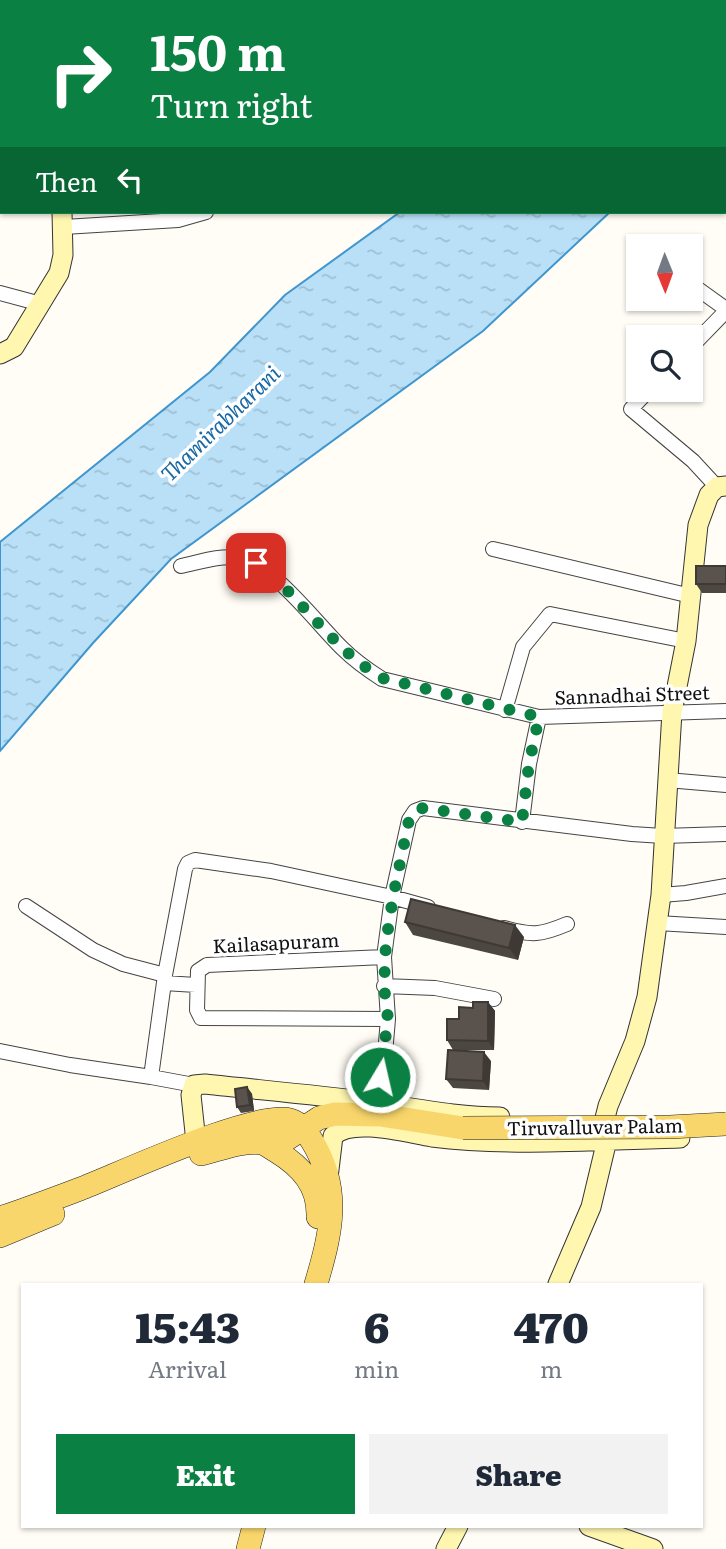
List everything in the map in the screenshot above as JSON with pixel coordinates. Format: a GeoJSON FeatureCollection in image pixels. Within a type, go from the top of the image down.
{"type":"FeatureCollection","features":[{"type":"Feature","properties":{"kind":"main road"},"geometry":{"type":"LineString","coordinates":[[0,354],[14,347],[59,273],[63,219]]}},
{"type":"Feature","properties":{"kind":"main road"},"geometry":{"type":"LineString","coordinates":[[558,1283],[591,1207],[607,1140],[608,1106],[635,1041],[647,997],[661,894],[672,712],[686,641],[698,525],[709,495],[722,487]]}},
{"type":"Feature","properties":{"kind":"main road"},"geometry":{"type":"LineString","coordinates":[[196,1142],[191,1095],[194,1085],[205,1084],[482,1117],[606,1118],[726,1113]]}},
{"type":"Feature","properties":{"kind":"main road","name":"Tiruvalluvar Palam"},"geometry":{"type":"LineString","coordinates":[[0,1236],[178,1163],[241,1145],[287,1139],[319,1118],[335,1114],[380,1115],[463,1128],[670,1127],[726,1124]]}},
{"type":"Feature","properties":{"kind":"main road"},"geometry":{"type":"LineString","coordinates":[[0,1218],[196,1142],[250,1124],[275,1119],[291,1120],[304,1128],[323,1159],[332,1197],[332,1218],[316,1283]]}},
{"type":"Feature","properties":{"kind":"main road"},"geometry":{"type":"LineString","coordinates":[[328,1178],[333,1136],[348,1127],[366,1127],[456,1140],[687,1138],[726,1132]]}},
{"type":"Feature","properties":{"kind":"main road"},"geometry":{"type":"LineString","coordinates":[[263,1143],[282,1155],[312,1183],[318,1205],[318,1231],[301,1283]]}},
{"type":"Feature","properties":{"kind":"main road"},"geometry":{"type":"LineString","coordinates":[[248,1549],[253,1528]]}},
{"type":"Feature","properties":{"kind":"main road"},"geometry":{"type":"LineString","coordinates":[[446,1549],[457,1528]]}},
{"type":"Feature","properties":{"kind":"main road"},"geometry":{"type":"LineString","coordinates":[[595,1528],[653,1549]]}},
{"type":"Feature","properties":{"kind":"street"},"geometry":{"type":"LineString","coordinates":[[63,219],[179,216]]}},
{"type":"Feature","properties":{"kind":"street"},"geometry":{"type":"LineString","coordinates":[[0,293],[41,304]]}},
{"type":"Feature","properties":{"kind":"street"},"geometry":{"type":"LineString","coordinates":[[703,334],[726,310],[704,294]]}},
{"type":"Feature","properties":{"kind":"street"},"geometry":{"type":"LineString","coordinates":[[638,402],[631,409],[722,487]]}},
{"type":"Feature","properties":{"kind":"street"},"geometry":{"type":"LineString","coordinates":[[494,550],[691,596]]}},
{"type":"Feature","properties":{"kind":"street","name":"Sannadhai Street"},"geometry":{"type":"LineString","coordinates":[[181,566],[222,557],[236,557],[256,563],[345,651],[382,678],[539,717],[726,711]]}},
{"type":"Feature","properties":{"kind":"street"},"geometry":{"type":"LineString","coordinates":[[505,710],[523,647],[550,614],[686,641]]}},
{"type":"Feature","properties":{"kind":"street"},"geometry":{"type":"LineString","coordinates":[[522,822],[529,764],[539,717]]}},
{"type":"Feature","properties":{"kind":"street"},"geometry":{"type":"LineString","coordinates":[[667,780],[726,785]]}},
{"type":"Feature","properties":{"kind":"street"},"geometry":{"type":"LineString","coordinates":[[375,1103],[385,1054],[388,1019],[384,957],[409,820],[415,811],[423,808],[522,822],[663,836],[726,834]]}},
{"type":"Feature","properties":{"kind":"street"},"geometry":{"type":"LineString","coordinates":[[151,1077],[165,979],[188,863],[195,860],[271,871],[393,897],[442,911]]}},
{"type":"Feature","properties":{"kind":"street"},"geometry":{"type":"LineString","coordinates":[[661,894],[686,894],[726,886]]}},
{"type":"Feature","properties":{"kind":"street"},"geometry":{"type":"LineString","coordinates":[[26,906],[93,950],[123,964],[165,979],[196,985],[197,1010],[201,1018],[388,1019]]}},
{"type":"Feature","properties":{"kind":"street"},"geometry":{"type":"LineString","coordinates":[[657,923],[726,927]]}},
{"type":"Feature","properties":{"kind":"street"},"geometry":{"type":"LineString","coordinates":[[492,925],[533,935],[544,934],[567,924]]}},
{"type":"Feature","properties":{"kind":"street","name":"Kailasapuram"},"geometry":{"type":"LineString","coordinates":[[196,985],[198,971],[207,965],[384,957]]}},
{"type":"Feature","properties":{"kind":"street"},"geometry":{"type":"LineString","coordinates":[[384,986],[446,990],[494,999]]}},
{"type":"Feature","properties":{"kind":"street"},"geometry":{"type":"LineString","coordinates":[[0,1051],[194,1085]]}},
{"type":"Feature","properties":{"kind":"water","name":"Thamirabharani"},"geometry":{"type":"Polygon","coordinates":[[[397,214],[608,214],[483,331],[171,559],[93,643],[0,751],[0,542],[210,372],[285,295],[397,214]]]}},
{"type":"Feature","properties":{"kind":"building"},"geometry":{"type":"Polygon","coordinates":[[[696,566],[726,566],[726,584],[696,584],[696,566]]]}},
{"type":"Feature","properties":{"kind":"building"},"geometry":{"type":"Polygon","coordinates":[[[411,899],[515,925],[509,948],[405,922],[411,899]]]}},
{"type":"Feature","properties":{"kind":"building"},"geometry":{"type":"Polygon","coordinates":[[[473,1002],[488,1002],[488,1041],[447,1040],[447,1019],[459,1019],[459,1007],[473,1008],[473,1002]]]}},
{"type":"Feature","properties":{"kind":"building"},"geometry":{"type":"Polygon","coordinates":[[[448,1050],[484,1052],[483,1081],[446,1079],[448,1050]]]}},
{"type":"Feature","properties":{"kind":"building"},"geometry":{"type":"Polygon","coordinates":[[[247,1087],[250,1105],[237,1107],[235,1089],[247,1087]]]}},
{"type":"Feature","properties":{"kind":"route"},"geometry":{"type":"LineString","coordinates":[[256,563],[345,651],[382,678],[539,717],[529,764],[522,822],[423,808],[415,811],[409,820],[384,957],[388,1019],[380,1077]]}}]}
